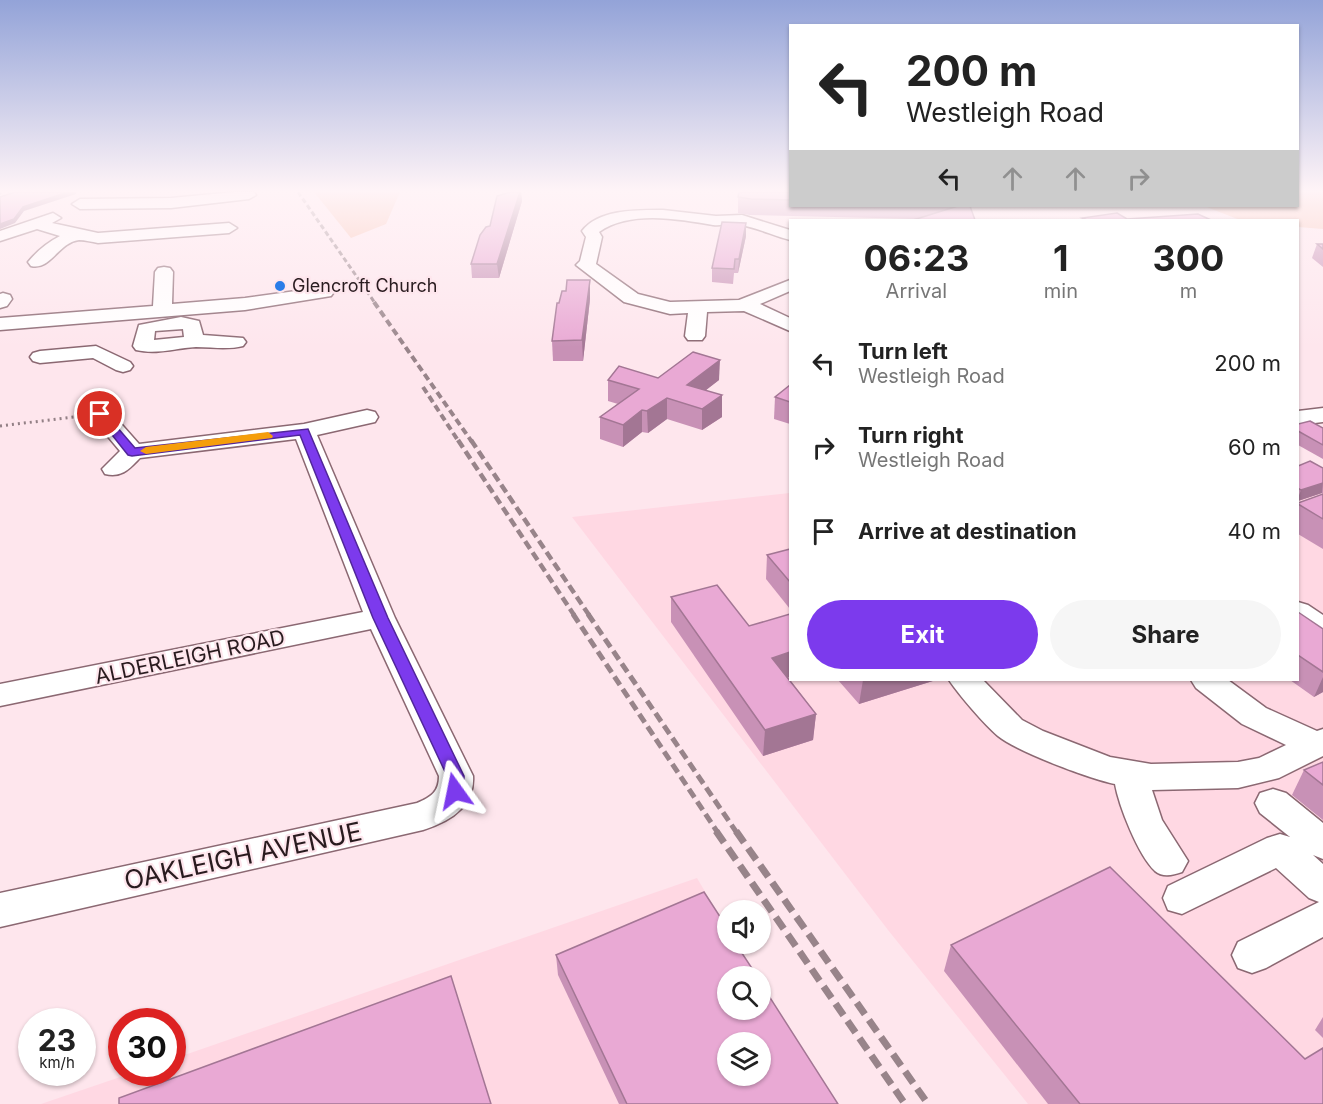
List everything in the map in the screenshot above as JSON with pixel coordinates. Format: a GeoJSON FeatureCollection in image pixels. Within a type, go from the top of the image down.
{"type":"FeatureCollection","features":[{"type":"Feature","properties":{"kind":"street"},"geometry":{"type":"LineString","coordinates":[[37,262],[58,244]]}},
{"type":"Feature","properties":{"kind":"street"},"geometry":{"type":"LineString","coordinates":[[592,244],[588,263],[585,265],[631,298],[670,308],[698,309],[747,305],[789,325]]}},
{"type":"Feature","properties":{"kind":"street"},"geometry":{"type":"LineString","coordinates":[[162,312],[164,272]]}},
{"type":"Feature","properties":{"kind":"street"},"geometry":{"type":"LineString","coordinates":[[747,305],[746,303],[789,285]]}},
{"type":"Feature","properties":{"kind":"street"},"geometry":{"type":"LineString","coordinates":[[0,324],[245,304],[326,292]]}},
{"type":"Feature","properties":{"kind":"street"},"geometry":{"type":"LineString","coordinates":[[138,330],[143,346],[167,346],[194,341],[235,349],[245,304]]}},
{"type":"Feature","properties":{"kind":"street"},"geometry":{"type":"LineString","coordinates":[[695,336],[698,309]]}},
{"type":"Feature","properties":{"kind":"street"},"geometry":{"type":"LineString","coordinates":[[96,352],[111,316]]}},
{"type":"Feature","properties":{"kind":"street"},"geometry":{"type":"LineString","coordinates":[[40,357],[96,352],[123,366]]}},
{"type":"Feature","properties":{"kind":"street"},"geometry":{"type":"LineString","coordinates":[[100,414],[123,460],[304,431],[367,417]]}},
{"type":"Feature","properties":{"kind":"street"},"geometry":{"type":"LineString","coordinates":[[1299,418],[1323,416]]}},
{"type":"Feature","properties":{"kind":"street"},"geometry":{"type":"LineString","coordinates":[[304,431],[380,618]]}},
{"type":"Feature","properties":{"kind":"street"},"geometry":{"type":"LineString","coordinates":[[1299,612],[1323,629]]}},
{"type":"Feature","properties":{"kind":"street","name":"ALDERLEIGH ROAD"},"geometry":{"type":"LineString","coordinates":[[0,695],[380,618]]}},
{"type":"Feature","properties":{"kind":"street","name":"OAKLEIGH AVENUE"},"geometry":{"type":"LineString","coordinates":[[0,909],[423,816],[444,806],[451,799],[457,784],[452,769],[380,618]]}},
{"type":"Feature","properties":{"kind":"street"},"geometry":{"type":"LineString","coordinates":[[965,681],[1010,728],[1031,740],[1106,769],[1131,774],[1191,778],[1238,775],[1267,769],[1321,743]]}},
{"type":"Feature","properties":{"kind":"street"},"geometry":{"type":"LineString","coordinates":[[1208,681],[1254,716],[1321,743]]}},
{"type":"Feature","properties":{"kind":"street"},"geometry":{"type":"LineString","coordinates":[[1131,774],[1135,802],[1149,833],[1169,861]]}},
{"type":"Feature","properties":{"kind":"street"},"geometry":{"type":"LineString","coordinates":[[1273,803],[1323,844]]}},
{"type":"Feature","properties":{"kind":"street"},"geometry":{"type":"LineString","coordinates":[[1182,898],[1280,849],[1323,887]]}},
{"type":"Feature","properties":{"kind":"street"},"geometry":{"type":"LineString","coordinates":[[1252,956],[1323,917]]}},
{"type":"Feature","properties":{"kind":"path"},"geometry":{"type":"LineString","coordinates":[[0,426],[100,414]]}},
{"type":"Feature","properties":{"kind":"shaded area"},"geometry":{"type":"Polygon","coordinates":[[[1299,466],[1323,480],[1323,1104],[1028,1104],[888,930],[572,517],[789,493],[789,681],[1299,681],[1299,466]]]}},
{"type":"Feature","properties":{"kind":"shaded area"},"geometry":{"type":"Polygon","coordinates":[[[697,878],[717,912],[717,954],[727,954],[727,966],[717,966],[717,1020],[768,1020],[832,1104],[41,1104],[108,1081],[108,1086],[186,1086],[186,1055],[697,878]]]}},
{"type":"Feature","properties":{"kind":"building"},"geometry":{"type":"Polygon","coordinates":[[[477,244],[504,244],[497,264],[471,264],[477,244]]]}},
{"type":"Feature","properties":{"kind":"building"},"geometry":{"type":"Polygon","coordinates":[[[717,244],[742,244],[739,259],[735,259],[734,269],[712,268],[717,244]]]}},
{"type":"Feature","properties":{"kind":"building"},"geometry":{"type":"Polygon","coordinates":[[[567,280],[590,280],[582,340],[552,341],[557,303],[559,303],[562,291],[566,291],[567,280]]]}},
{"type":"Feature","properties":{"kind":"building"},"geometry":{"type":"Polygon","coordinates":[[[693,352],[720,360],[687,385],[722,395],[702,409],[667,398],[647,411],[642,410],[623,425],[600,417],[639,389],[608,380],[619,366],[658,378],[693,352]]]}},
{"type":"Feature","properties":{"kind":"building"},"geometry":{"type":"Polygon","coordinates":[[[789,386],[789,402],[775,397],[789,386]]]}},
{"type":"Feature","properties":{"kind":"building"},"geometry":{"type":"Polygon","coordinates":[[[1310,421],[1323,428],[1323,445],[1299,432],[1299,424],[1310,421]]]}},
{"type":"Feature","properties":{"kind":"building"},"geometry":{"type":"Polygon","coordinates":[[[1310,461],[1323,468],[1323,483],[1299,489],[1299,466],[1310,461]]]}},
{"type":"Feature","properties":{"kind":"building"},"geometry":{"type":"Polygon","coordinates":[[[1323,494],[1323,519],[1299,505],[1323,494]]]}},
{"type":"Feature","properties":{"kind":"building"},"geometry":{"type":"Polygon","coordinates":[[[789,549],[789,581],[767,555],[789,549]]]}},
{"type":"Feature","properties":{"kind":"building"},"geometry":{"type":"Polygon","coordinates":[[[717,585],[749,626],[789,614],[789,652],[772,658],[816,714],[765,730],[671,597],[717,585]]]}},
{"type":"Feature","properties":{"kind":"building"},"geometry":{"type":"Polygon","coordinates":[[[1299,613],[1323,629],[1323,672],[1299,656],[1299,613]]]}},
{"type":"Feature","properties":{"kind":"building"},"geometry":{"type":"Polygon","coordinates":[[[1323,762],[1323,785],[1304,770],[1323,762]]]}},
{"type":"Feature","properties":{"kind":"building"},"geometry":{"type":"Polygon","coordinates":[[[1110,867],[1305,1059],[1323,1048],[1323,1104],[1080,1104],[951,945],[1110,867]]]}},
{"type":"Feature","properties":{"kind":"building"},"geometry":{"type":"Polygon","coordinates":[[[704,892],[717,912],[717,954],[743,954],[750,966],[717,966],[717,1020],[771,1020],[771,999],[838,1104],[627,1104],[556,955],[704,892]]]}},
{"type":"Feature","properties":{"kind":"building"},"geometry":{"type":"Polygon","coordinates":[[[451,976],[491,1104],[119,1104],[119,1098],[152,1086],[186,1086],[186,1073],[451,976]]]}},
{"type":"Feature","properties":{"kind":"railway"},"geometry":{"type":"LineString","coordinates":[[334,244],[375,303]]}},
{"type":"Feature","properties":{"kind":"railway"},"geometry":{"type":"LineString","coordinates":[[374,302],[472,442]]}},
{"type":"Feature","properties":{"kind":"railway"},"geometry":{"type":"LineString","coordinates":[[423,387],[459,442]]}},
{"type":"Feature","properties":{"kind":"railway"},"geometry":{"type":"LineString","coordinates":[[458,440],[574,615]]}},
{"type":"Feature","properties":{"kind":"railway"},"geometry":{"type":"LineString","coordinates":[[471,440],[589,615]]}},
{"type":"Feature","properties":{"kind":"railway"},"geometry":{"type":"LineString","coordinates":[[573,614],[718,833]]}},
{"type":"Feature","properties":{"kind":"railway"},"geometry":{"type":"LineString","coordinates":[[588,614],[737,833]]}},
{"type":"Feature","properties":{"kind":"railway"},"geometry":{"type":"LineString","coordinates":[[716,831],[905,1104]]}},
{"type":"Feature","properties":{"kind":"railway"},"geometry":{"type":"LineString","coordinates":[[736,831],[928,1104]]}},
{"type":"Feature","properties":{"kind":"slow traffic"},"geometry":{"type":"LineString","coordinates":[[146,451],[268,436]]}},
{"type":"Feature","properties":{"kind":"place","name":"Glencroft Church"},"geometry":{"type":"Point","coordinates":[280,286]}},
{"type":"Feature","properties":{"kind":"route"},"geometry":{"type":"LineString","coordinates":[[100,414],[132,452],[304,431],[380,618],[456,776],[455,791]]}}]}
